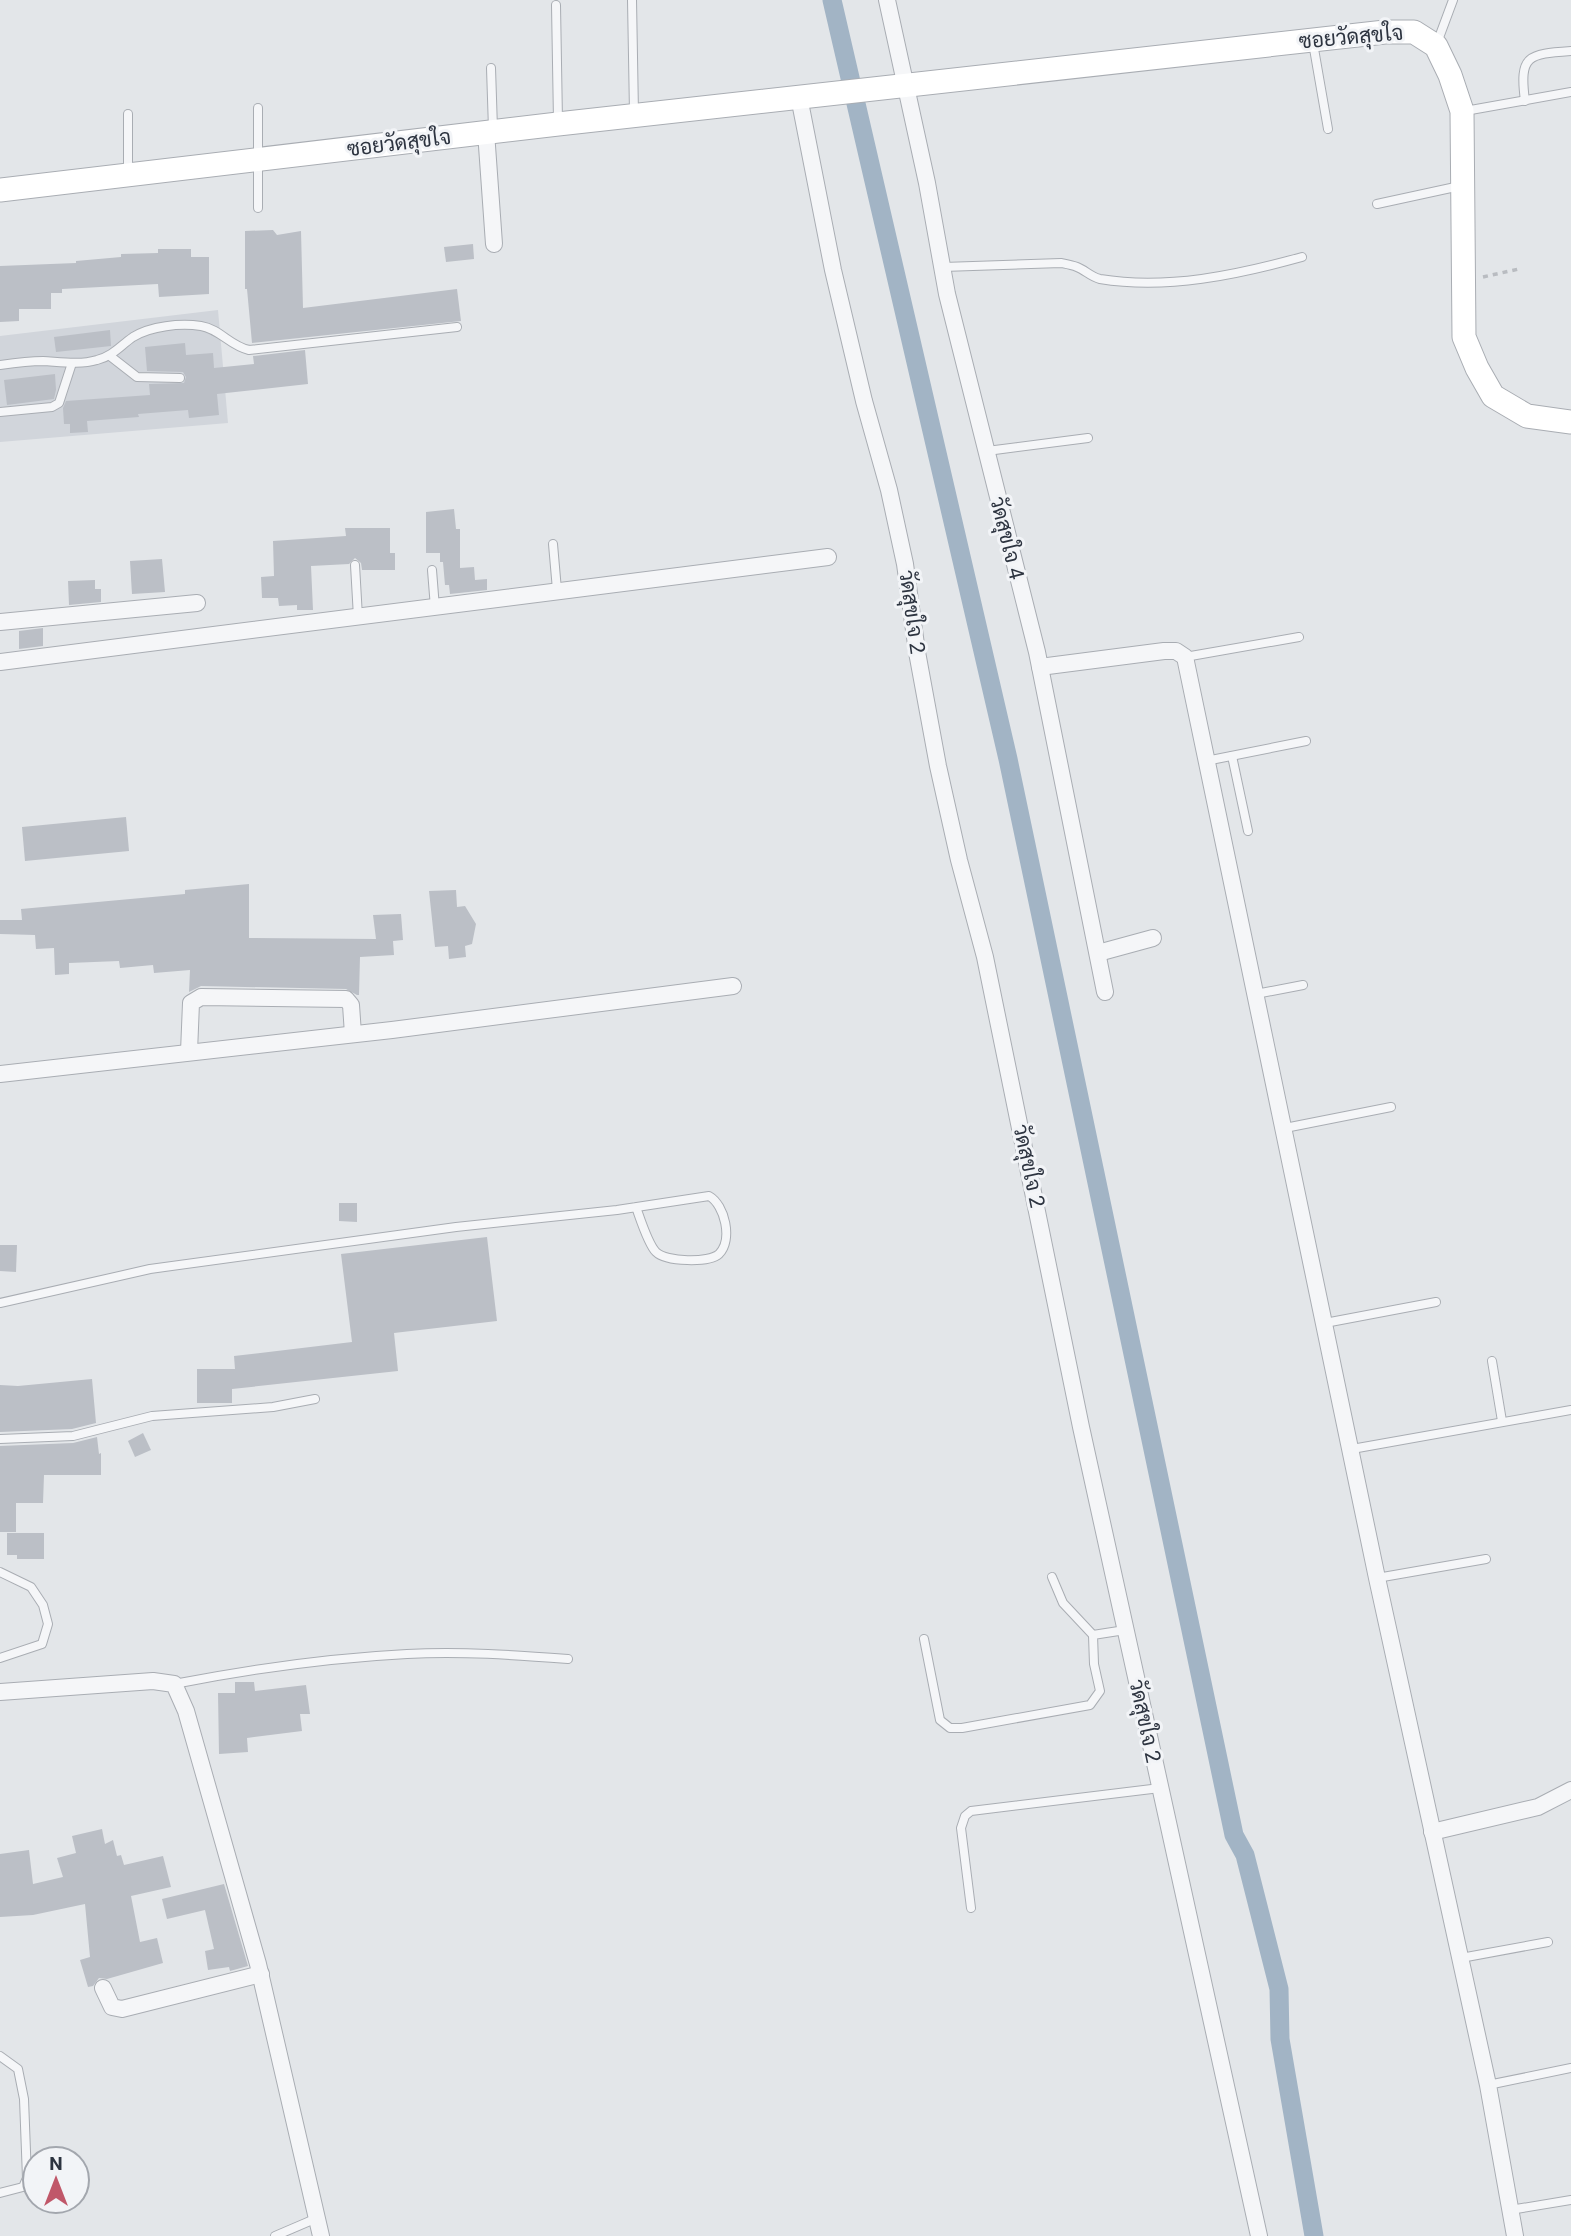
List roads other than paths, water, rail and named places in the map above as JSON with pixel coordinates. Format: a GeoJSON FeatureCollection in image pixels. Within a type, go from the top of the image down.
{"type":"FeatureCollection","features":[{"type":"Feature","properties":{"kind":"street","name":"วัดสุขใจ 4"},"geometry":{"type":"LineString","coordinates":[[887,0],[943,267],[1040,667],[1105,992]]}},
{"type":"Feature","properties":{"kind":"street","name":"ซอยวัดสุขใจ"},"geometry":{"type":"LineString","coordinates":[[0,190],[906,85],[1385,32],[1414,32],[1436,46],[1450,75],[1462,111],[1464,337],[1493,396],[1527,416],[1571,422]]}},
{"type":"Feature","properties":{"kind":"street","name":"วัดสุขใจ 2"},"geometry":{"type":"LineString","coordinates":[[809,96],[836,284],[905,564],[917,652],[938,766],[985,957],[1081,1427],[1259,2236]]}},
{"type":"Feature","properties":{"kind":"street"},"geometry":{"type":"LineString","coordinates":[[489,132],[495,244]]}},
{"type":"Feature","properties":{"kind":"street"},"geometry":{"type":"LineString","coordinates":[[0,662],[828,557]]}},
{"type":"Feature","properties":{"kind":"street"},"geometry":{"type":"LineString","coordinates":[[0,622],[197,603]]}},
{"type":"Feature","properties":{"kind":"street"},"geometry":{"type":"LineString","coordinates":[[1040,667],[1164,651],[1176,651],[1185,657],[1377,1578],[1488,2085],[1515,2236]]}},
{"type":"Feature","properties":{"kind":"street"},"geometry":{"type":"LineString","coordinates":[[1098,954],[1153,938]]}},
{"type":"Feature","properties":{"kind":"street"},"geometry":{"type":"LineString","coordinates":[[0,1074],[353,1034],[733,986]]}},
{"type":"Feature","properties":{"kind":"street"},"geometry":{"type":"LineString","coordinates":[[188,1052],[191,1003],[201,997],[346,999],[351,1005],[353,1034]]}},
{"type":"Feature","properties":{"kind":"street"},"geometry":{"type":"LineString","coordinates":[[0,1692],[153,1681],[174,1684],[186,1711],[261,1974],[321,2236]]}},
{"type":"Feature","properties":{"kind":"street"},"geometry":{"type":"LineString","coordinates":[[1432,1832],[1538,1807],[1571,1790]]}},
{"type":"Feature","properties":{"kind":"street"},"geometry":{"type":"LineString","coordinates":[[103,1988],[112,2007],[122,2009],[261,1974]]}},
{"type":"Feature","properties":{"kind":"lane"},"geometry":{"type":"LineString","coordinates":[[632,0],[634,116]]}},
{"type":"Feature","properties":{"kind":"lane"},"geometry":{"type":"LineString","coordinates":[[1436,46],[1452,0]]}},
{"type":"Feature","properties":{"kind":"lane"},"geometry":{"type":"LineString","coordinates":[[556,5],[558,124]]}},
{"type":"Feature","properties":{"kind":"lane"},"geometry":{"type":"LineString","coordinates":[[1313,40],[1328,129]]}},
{"type":"Feature","properties":{"kind":"lane"},"geometry":{"type":"LineString","coordinates":[[1525,101],[1522,80],[1525,62],[1533,56],[1571,51]]}},
{"type":"Feature","properties":{"kind":"lane"},"geometry":{"type":"LineString","coordinates":[[489,132],[491,68]]}},
{"type":"Feature","properties":{"kind":"lane"},"geometry":{"type":"LineString","coordinates":[[1462,111],[1571,92]]}},
{"type":"Feature","properties":{"kind":"lane"},"geometry":{"type":"LineString","coordinates":[[258,108],[258,208]]}},
{"type":"Feature","properties":{"kind":"lane"},"geometry":{"type":"LineString","coordinates":[[128,114],[128,175]]}},
{"type":"Feature","properties":{"kind":"lane"},"geometry":{"type":"LineString","coordinates":[[1377,204],[1463,186]]}},
{"type":"Feature","properties":{"kind":"lane"},"geometry":{"type":"LineString","coordinates":[[943,267],[1061,263],[1078,267],[1096,278],[1127,282],[1178,282],[1260,269],[1302,257]]}},
{"type":"Feature","properties":{"kind":"lane"},"geometry":{"type":"LineString","coordinates":[[0,365],[41,361],[95,361],[110,356],[139,334],[162,327],[198,325],[209,328],[233,344],[249,350],[457,327]]}},
{"type":"Feature","properties":{"kind":"lane"},"geometry":{"type":"LineString","coordinates":[[110,356],[137,377],[180,377]]}},
{"type":"Feature","properties":{"kind":"lane"},"geometry":{"type":"LineString","coordinates":[[0,412],[52,407],[59,403],[72,363]]}},
{"type":"Feature","properties":{"kind":"lane"},"geometry":{"type":"LineString","coordinates":[[987,451],[1088,438]]}},
{"type":"Feature","properties":{"kind":"lane"},"geometry":{"type":"LineString","coordinates":[[553,544],[557,590]]}},
{"type":"Feature","properties":{"kind":"lane"},"geometry":{"type":"LineString","coordinates":[[355,565],[358,617]]}},
{"type":"Feature","properties":{"kind":"lane"},"geometry":{"type":"LineString","coordinates":[[432,570],[435,608]]}},
{"type":"Feature","properties":{"kind":"lane"},"geometry":{"type":"LineString","coordinates":[[1185,657],[1300,637]]}},
{"type":"Feature","properties":{"kind":"lane"},"geometry":{"type":"LineString","coordinates":[[1206,761],[1307,741]]}},
{"type":"Feature","properties":{"kind":"lane"},"geometry":{"type":"LineString","coordinates":[[1232,756],[1248,831]]}},
{"type":"Feature","properties":{"kind":"lane"},"geometry":{"type":"LineString","coordinates":[[1256,994],[1303,985]]}},
{"type":"Feature","properties":{"kind":"lane"},"geometry":{"type":"LineString","coordinates":[[1285,1128],[1391,1107]]}},
{"type":"Feature","properties":{"kind":"lane"},"geometry":{"type":"LineString","coordinates":[[0,1303],[150,1269],[709,1196],[717,1200],[723,1209],[726,1240],[721,1252],[713,1258],[663,1257],[654,1251],[636,1207]]}},
{"type":"Feature","properties":{"kind":"lane"},"geometry":{"type":"LineString","coordinates":[[1325,1322],[1436,1302]]}},
{"type":"Feature","properties":{"kind":"lane"},"geometry":{"type":"LineString","coordinates":[[1492,1361],[1502,1420]]}},
{"type":"Feature","properties":{"kind":"lane"},"geometry":{"type":"LineString","coordinates":[[0,1438],[73,1436],[152,1416],[273,1407],[316,1399]]}},
{"type":"Feature","properties":{"kind":"lane"},"geometry":{"type":"LineString","coordinates":[[1352,1449],[1502,1420],[1571,1410]]}},
{"type":"Feature","properties":{"kind":"lane"},"geometry":{"type":"LineString","coordinates":[[1377,1578],[1486,1559]]}},
{"type":"Feature","properties":{"kind":"lane"},"geometry":{"type":"LineString","coordinates":[[0,1572],[32,1587],[43,1605],[48,1624],[42,1644],[0,1658]]}},
{"type":"Feature","properties":{"kind":"lane"},"geometry":{"type":"LineString","coordinates":[[924,1639],[940,1720],[950,1728],[1090,1705],[1100,1690],[1094,1664],[1093,1635],[1063,1603],[1052,1577]]}},
{"type":"Feature","properties":{"kind":"lane"},"geometry":{"type":"LineString","coordinates":[[1093,1635],[1125,1630]]}},
{"type":"Feature","properties":{"kind":"lane"},"geometry":{"type":"LineString","coordinates":[[174,1684],[243,1670],[408,1654],[498,1654],[568,1659]]}},
{"type":"Feature","properties":{"kind":"lane"},"geometry":{"type":"LineString","coordinates":[[971,1908],[961,1828],[965,1816],[971,1811],[1160,1788]]}},
{"type":"Feature","properties":{"kind":"lane"},"geometry":{"type":"LineString","coordinates":[[1461,1958],[1548,1942]]}},
{"type":"Feature","properties":{"kind":"lane"},"geometry":{"type":"LineString","coordinates":[[0,2056],[18,2069],[24,2099],[27,2178],[23,2187],[0,2193]]}},
{"type":"Feature","properties":{"kind":"lane"},"geometry":{"type":"LineString","coordinates":[[1488,2085],[1571,2068]]}},
{"type":"Feature","properties":{"kind":"lane"},"geometry":{"type":"LineString","coordinates":[[1510,2210],[1571,2200]]}},
{"type":"Feature","properties":{"kind":"lane"},"geometry":{"type":"LineString","coordinates":[[275,2236],[317,2218]]}},
{"type":"Feature","properties":{"kind":"waterway"},"geometry":{"type":"LineString","coordinates":[[832,0],[1008,759],[1234,1835],[1245,1855],[1279,1989],[1280,2039],[1314,2236]]}}]}
